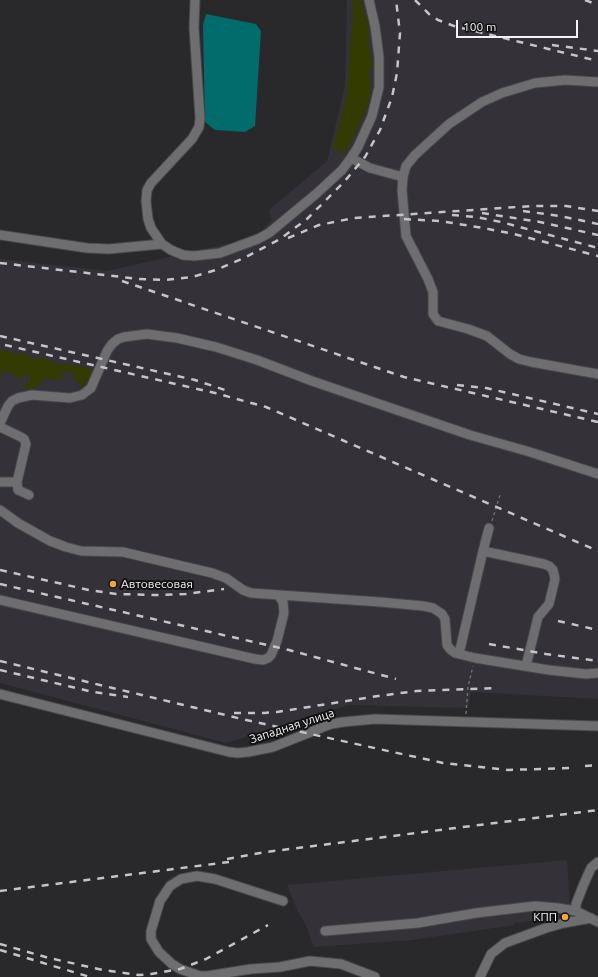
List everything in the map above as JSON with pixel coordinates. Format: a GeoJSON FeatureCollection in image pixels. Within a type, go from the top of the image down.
{"type":"FeatureCollection","features":[{"type":"Feature","properties":{"kind":"street"},"geometry":{"type":"LineString","coordinates":[[195,0],[194,28],[200,118],[199,127],[192,139],[151,183],[147,190],[146,201],[148,219],[151,228],[162,244],[183,255],[194,256],[220,253],[258,239],[269,232],[316,194],[342,170],[351,158],[358,147],[372,116],[379,87],[379,57],[375,26],[369,0]]}},
{"type":"Feature","properties":{"kind":"street"},"geometry":{"type":"LineString","coordinates":[[598,82],[565,80],[535,82],[502,93],[482,102],[449,124],[406,166],[402,190],[406,236],[428,279],[432,292],[433,314],[438,321],[487,336],[510,354],[531,362],[598,374]]}},
{"type":"Feature","properties":{"kind":"street"},"geometry":{"type":"LineString","coordinates":[[351,158],[370,168],[403,177]]}},
{"type":"Feature","properties":{"kind":"street"},"geometry":{"type":"LineString","coordinates":[[0,235],[63,245],[109,249],[162,244]]}},
{"type":"Feature","properties":{"kind":"street"},"geometry":{"type":"LineString","coordinates":[[0,423],[8,406],[12,401],[18,398],[32,395],[70,398],[82,395],[90,388],[107,351],[112,344],[118,339],[124,337],[147,334],[177,338],[216,347],[470,435],[530,452],[598,474]]}},
{"type":"Feature","properties":{"kind":"street"},"geometry":{"type":"LineString","coordinates":[[0,427],[21,437],[25,441],[26,448],[16,482],[18,490],[29,495]]}},
{"type":"Feature","properties":{"kind":"street"},"geometry":{"type":"LineString","coordinates":[[0,482],[16,482]]}},
{"type":"Feature","properties":{"kind":"street"},"geometry":{"type":"LineString","coordinates":[[0,510],[18,523],[66,548],[81,551],[115,551],[131,554],[220,576],[251,593],[380,602],[433,608],[442,614],[445,619],[448,645],[450,649],[456,653],[475,658],[562,672],[598,673]]}},
{"type":"Feature","properties":{"kind":"street"},"geometry":{"type":"LineString","coordinates":[[459,654],[489,528]]}},
{"type":"Feature","properties":{"kind":"street"},"geometry":{"type":"LineString","coordinates":[[483,551],[544,564],[553,570],[555,580],[549,604],[538,617],[526,666]]}},
{"type":"Feature","properties":{"kind":"street"},"geometry":{"type":"LineString","coordinates":[[0,600],[263,660],[271,655],[277,640],[284,613],[283,602],[279,596]]}},
{"type":"Feature","properties":{"kind":"street","name":"Западная улица"},"geometry":{"type":"LineString","coordinates":[[0,694],[238,753],[273,747],[331,724],[375,719],[598,726]]}},
{"type":"Feature","properties":{"kind":"street"},"geometry":{"type":"LineString","coordinates":[[576,911],[576,904],[591,868],[598,862]]}},
{"type":"Feature","properties":{"kind":"street"},"geometry":{"type":"LineString","coordinates":[[283,901],[205,876],[181,879],[170,886],[160,901],[151,931],[151,939],[159,952],[172,964],[180,969],[200,976],[251,969],[289,966],[310,961],[341,964],[375,977]]}},
{"type":"Feature","properties":{"kind":"street"},"geometry":{"type":"LineString","coordinates":[[325,931],[418,923],[527,906],[576,911],[594,920]]}},
{"type":"Feature","properties":{"kind":"street"},"geometry":{"type":"LineString","coordinates":[[480,977],[491,954],[505,943],[564,923],[594,920]]}},
{"type":"Feature","properties":{"kind":"path"},"geometry":{"type":"LineString","coordinates":[[489,528],[500,495]]}},
{"type":"Feature","properties":{"kind":"path"},"geometry":{"type":"LineString","coordinates":[[466,714],[468,683],[475,658]]}},
{"type":"Feature","properties":{"kind":"shaded area"},"geometry":{"type":"Polygon","coordinates":[[[347,0],[598,0],[598,699],[471,692],[468,708],[349,705],[226,743],[0,683],[0,259],[107,271],[245,240],[259,233],[271,221],[269,210],[327,161],[345,86],[347,0]]]}},
{"type":"Feature","properties":{"kind":"shaded area"},"geometry":{"type":"Polygon","coordinates":[[[567,860],[571,919],[515,923],[515,925],[412,940],[314,947],[305,923],[298,912],[287,885],[567,860]]]}},
{"type":"Feature","properties":{"kind":"green space"},"geometry":{"type":"Polygon","coordinates":[[[353,0],[361,0],[368,23],[369,47],[374,68],[369,68],[371,91],[367,108],[343,155],[337,149],[333,149],[347,95],[353,0]]]}},
{"type":"Feature","properties":{"kind":"green space"},"geometry":{"type":"Polygon","coordinates":[[[0,349],[2,351],[10,351],[15,354],[25,353],[35,361],[41,357],[44,357],[53,363],[80,366],[90,369],[93,374],[81,389],[81,384],[75,381],[74,375],[70,372],[63,371],[61,375],[67,383],[60,378],[56,378],[54,380],[46,378],[37,387],[24,389],[21,388],[25,386],[30,379],[27,375],[20,379],[7,371],[4,371],[0,376],[0,349]]]}},
{"type":"Feature","properties":{"kind":"water"},"geometry":{"type":"Polygon","coordinates":[[[206,14],[256,24],[261,31],[255,126],[245,132],[215,130],[205,122],[203,25],[206,14]]]}},
{"type":"Feature","properties":{"kind":"railway"},"geometry":{"type":"LineString","coordinates":[[0,263],[139,279],[165,280],[192,277],[216,270],[244,258],[280,239],[307,219],[344,182],[365,157],[380,130],[392,97],[397,73],[400,33],[396,0]]}},
{"type":"Feature","properties":{"kind":"railway"},"geometry":{"type":"LineString","coordinates":[[415,0],[430,15],[438,20],[454,26],[598,61]]}},
{"type":"Feature","properties":{"kind":"railway"},"geometry":{"type":"LineString","coordinates":[[585,0],[598,5]]}},
{"type":"Feature","properties":{"kind":"railway"},"geometry":{"type":"LineString","coordinates":[[552,45],[598,51]]}},
{"type":"Feature","properties":{"kind":"railway"},"geometry":{"type":"LineString","coordinates":[[288,238],[319,225],[354,218],[532,206],[566,206],[598,211]]}},
{"type":"Feature","properties":{"kind":"railway"},"geometry":{"type":"LineString","coordinates":[[523,211],[560,216],[598,224]]}},
{"type":"Feature","properties":{"kind":"railway"},"geometry":{"type":"LineString","coordinates":[[482,213],[540,222],[598,235]]}},
{"type":"Feature","properties":{"kind":"railway"},"geometry":{"type":"LineString","coordinates":[[452,215],[476,217],[501,222],[598,248]]}},
{"type":"Feature","properties":{"kind":"railway"},"geometry":{"type":"LineString","coordinates":[[404,219],[440,221],[483,228],[514,234],[598,256]]}},
{"type":"Feature","properties":{"kind":"railway"},"geometry":{"type":"LineString","coordinates":[[122,281],[404,377],[598,422]]}},
{"type":"Feature","properties":{"kind":"railway"},"geometry":{"type":"LineString","coordinates":[[0,336],[195,380],[231,392]]}},
{"type":"Feature","properties":{"kind":"railway"},"geometry":{"type":"LineString","coordinates":[[5,345],[215,393],[266,407],[598,551]]}},
{"type":"Feature","properties":{"kind":"railway"},"geometry":{"type":"LineString","coordinates":[[457,385],[486,388],[598,414]]}},
{"type":"Feature","properties":{"kind":"railway"},"geometry":{"type":"LineString","coordinates":[[0,570],[89,590],[116,594],[186,594],[224,589]]}},
{"type":"Feature","properties":{"kind":"railway"},"geometry":{"type":"LineString","coordinates":[[0,584],[289,650],[396,679]]}},
{"type":"Feature","properties":{"kind":"railway"},"geometry":{"type":"LineString","coordinates":[[558,621],[598,630]]}},
{"type":"Feature","properties":{"kind":"railway"},"geometry":{"type":"LineString","coordinates":[[489,644],[598,661]]}},
{"type":"Feature","properties":{"kind":"railway"},"geometry":{"type":"LineString","coordinates":[[0,661],[242,719],[443,763],[508,770],[570,768]]}},
{"type":"Feature","properties":{"kind":"railway"},"geometry":{"type":"LineString","coordinates":[[0,670],[93,692],[128,697]]}},
{"type":"Feature","properties":{"kind":"railway"},"geometry":{"type":"LineString","coordinates":[[234,713],[277,712],[417,691],[496,688]]}},
{"type":"Feature","properties":{"kind":"railway"},"geometry":{"type":"LineString","coordinates":[[585,766],[598,765]]}},
{"type":"Feature","properties":{"kind":"railway"},"geometry":{"type":"LineString","coordinates":[[227,859],[266,852],[598,810]]}},
{"type":"Feature","properties":{"kind":"railway"},"geometry":{"type":"LineString","coordinates":[[0,891],[229,862]]}},
{"type":"Feature","properties":{"kind":"railway"},"geometry":{"type":"LineString","coordinates":[[0,944],[49,958],[103,970],[139,975],[180,969],[206,959],[268,925]]}},
{"type":"Feature","properties":{"kind":"railway"},"geometry":{"type":"LineString","coordinates":[[0,950],[90,977]]}},
{"type":"Feature","properties":{"kind":"place","name":"Автовесовая"},"geometry":{"type":"Point","coordinates":[113,584]}},
{"type":"Feature","properties":{"kind":"place","name":"КПП"},"geometry":{"type":"Point","coordinates":[565,917]}}]}
